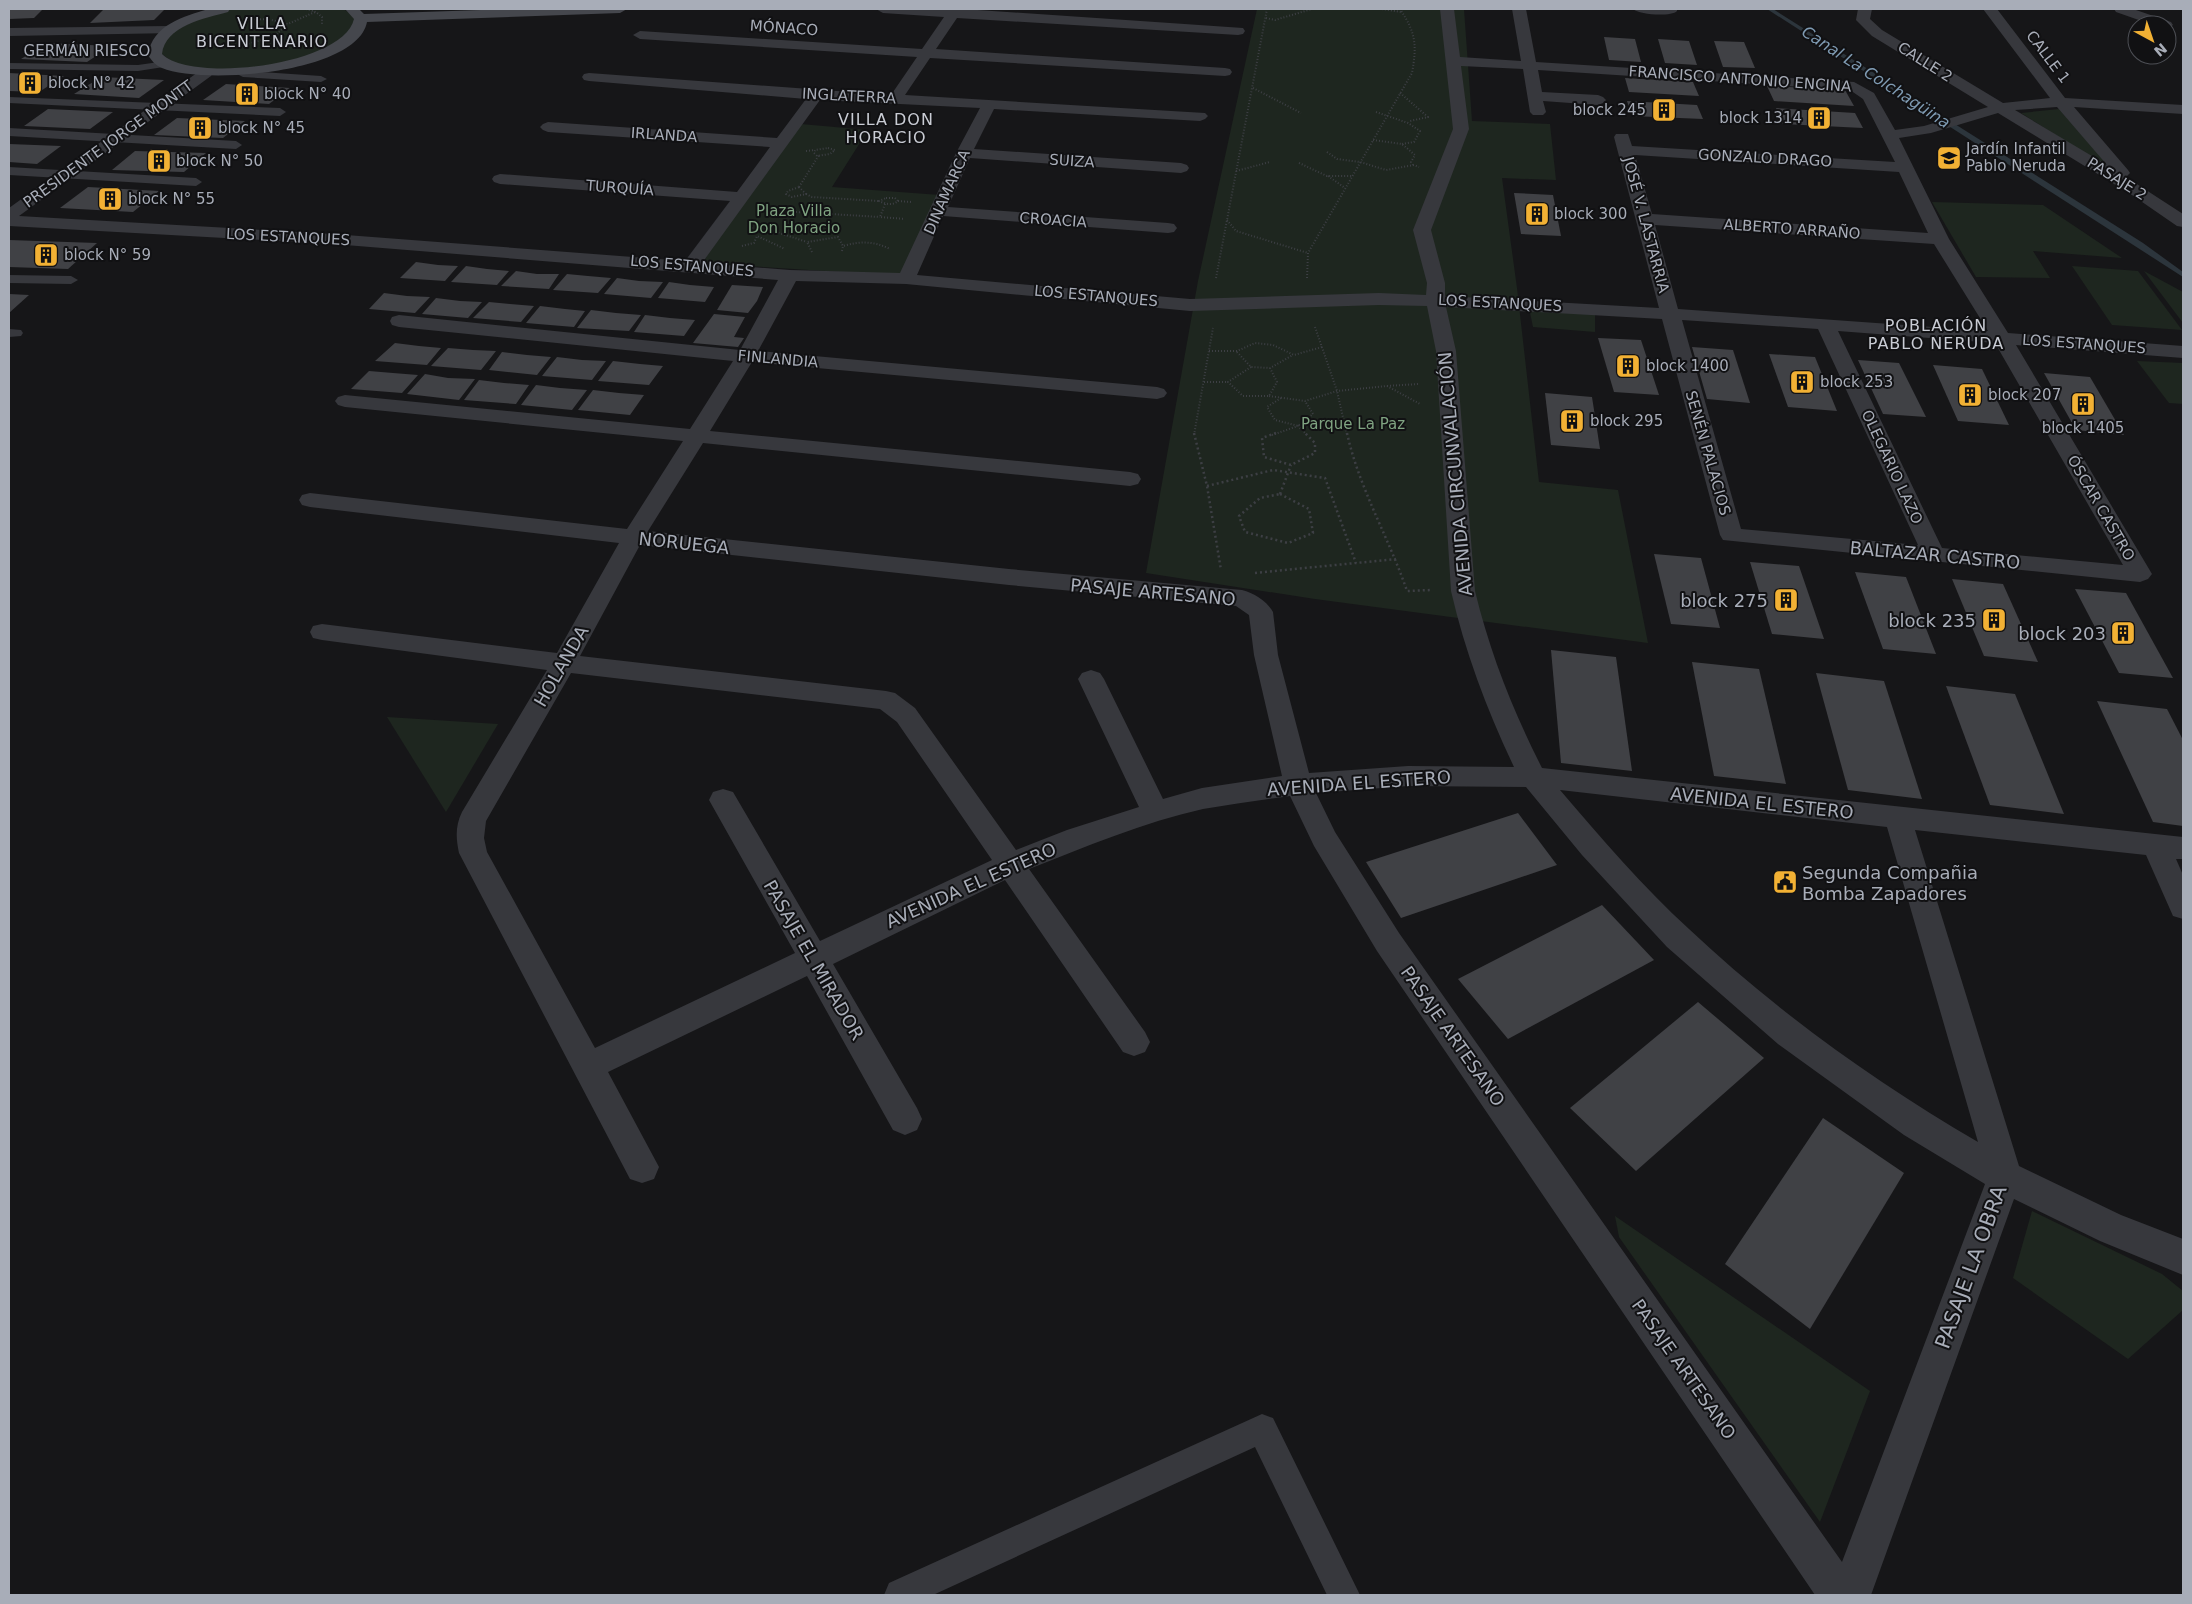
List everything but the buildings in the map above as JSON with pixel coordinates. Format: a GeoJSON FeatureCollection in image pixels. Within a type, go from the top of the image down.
{"type":"FeatureCollection","features":[{"type":"Feature","properties":{"kind":"street"},"geometry":{"type":"LineString","coordinates":[[223,9],[186,21],[169,30],[157,43],[155,55],[166,64],[187,71],[206,73],[239,72],[290,64],[321,54],[345,42],[358,30],[356,13],[620,9]]}},
{"type":"Feature","properties":{"kind":"street"},"geometry":{"type":"LineString","coordinates":[[883,9],[954,11],[1238,31]]}},
{"type":"Feature","properties":{"kind":"street","name":"AVENIDA CIRCUNVALACIÓN"},"geometry":{"type":"LineString","coordinates":[[1447,9],[1461,130],[1422,230],[1436,282],[1435,300],[1441,320],[1446,351],[1462,591],[1472,630],[1508,727],[1533,777],[1592,847],[1698,957],[1789,1034],[1916,1124],[2005,1177],[2112,1229],[2183,1257]]}},
{"type":"Feature","properties":{"kind":"street"},"geometry":{"type":"LineString","coordinates":[[1519,9],[1538,112]]}},
{"type":"Feature","properties":{"kind":"street"},"geometry":{"type":"LineString","coordinates":[[1640,9],[1670,11],[1670,9]]}},
{"type":"Feature","properties":{"kind":"street","name":"CALLE 2"},"geometry":{"type":"LineString","coordinates":[[1864,9],[1863,20],[1877,32],[1999,108]]}},
{"type":"Feature","properties":{"kind":"street","name":"CALLE 1"},"geometry":{"type":"LineString","coordinates":[[1990,9],[2061,102],[2138,191]]}},
{"type":"Feature","properties":{"kind":"street"},"geometry":{"type":"LineString","coordinates":[[2121,9],[2138,15]]}},
{"type":"Feature","properties":{"kind":"street"},"geometry":{"type":"LineString","coordinates":[[895,99],[954,11]]}},
{"type":"Feature","properties":{"kind":"street"},"geometry":{"type":"LineString","coordinates":[[13,34],[169,30]]}},
{"type":"Feature","properties":{"kind":"street","name":"MÓNACO"},"geometry":{"type":"LineString","coordinates":[[640,35],[1225,72]]}},
{"type":"Feature","properties":{"kind":"street","name":"FRANCISCO ANTONIO ENCINA"},"geometry":{"type":"LineString","coordinates":[[1453,60],[1854,86],[1869,96],[1940,239],[2002,338]]}},
{"type":"Feature","properties":{"kind":"street","name":"PRESIDENTE JORGE MONTT"},"geometry":{"type":"LineString","coordinates":[[9,216],[206,73]]}},
{"type":"Feature","properties":{"kind":"street","name":"INGLATERRA"},"geometry":{"type":"LineString","coordinates":[[589,77],[816,95],[1200,116]]}},
{"type":"Feature","properties":{"kind":"street"},"geometry":{"type":"LineString","coordinates":[[691,266],[816,95]]}},
{"type":"Feature","properties":{"kind":"street"},"geometry":{"type":"LineString","coordinates":[[1535,96],[1598,100]]}},
{"type":"Feature","properties":{"kind":"street"},"geometry":{"type":"LineString","coordinates":[[1890,135],[1926,130],[1968,119],[1999,108],[2061,102],[2183,109]]}},
{"type":"Feature","properties":{"kind":"street","name":"DINAMARCA"},"geometry":{"type":"LineString","coordinates":[[906,279],[964,153],[989,105]]}},
{"type":"Feature","properties":{"kind":"street","name":"PASAJE 2"},"geometry":{"type":"LineString","coordinates":[[1999,108],[2138,191],[2183,222]]}},
{"type":"Feature","properties":{"kind":"street","name":"IRLANDA"},"geometry":{"type":"LineString","coordinates":[[548,127],[780,143]]}},
{"type":"Feature","properties":{"kind":"street","name":"GONZALO DRAGO"},"geometry":{"type":"LineString","coordinates":[[1624,144],[1905,167]]}},
{"type":"Feature","properties":{"kind":"street","name":"JOSÉ V. LASTARRIA"},"geometry":{"type":"LineString","coordinates":[[1624,144],[1669,313]]}},
{"type":"Feature","properties":{"kind":"street","name":"SUIZA"},"geometry":{"type":"LineString","coordinates":[[964,153],[1181,168]]}},
{"type":"Feature","properties":{"kind":"street","name":"TURQUÍA"},"geometry":{"type":"LineString","coordinates":[[500,179],[741,198]]}},
{"type":"Feature","properties":{"kind":"street","name":"CROACIA"},"geometry":{"type":"LineString","coordinates":[[938,211],[1168,228]]}},
{"type":"Feature","properties":{"kind":"street","name":"LOS ESTANQUES"},"geometry":{"type":"LineString","coordinates":[[9,216],[691,266],[790,275],[906,279],[1190,305],[1435,300],[1669,313],[2183,352]]}},
{"type":"Feature","properties":{"kind":"street","name":"ALBERTO ARRAÑO"},"geometry":{"type":"LineString","coordinates":[[1644,219],[1940,239]]}},
{"type":"Feature","properties":{"kind":"street","name":"HOLANDA"},"geometry":{"type":"LineString","coordinates":[[642,1167],[473,853],[470,838],[472,820],[564,663],[633,538],[746,356],[790,275]]}},
{"type":"Feature","properties":{"kind":"street","name":"SENÉN PALACIOS"},"geometry":{"type":"LineString","coordinates":[[1669,313],[1731,535]]}},
{"type":"Feature","properties":{"kind":"street","name":"FINLANDIA"},"geometry":{"type":"LineString","coordinates":[[399,322],[1157,393]]}},
{"type":"Feature","properties":{"kind":"street","name":"OLEGARIO LAZO"},"geometry":{"type":"LineString","coordinates":[[1825,324],[1934,555]]}},
{"type":"Feature","properties":{"kind":"street","name":"ÓSCAR CASTRO"},"geometry":{"type":"LineString","coordinates":[[2002,338],[2140,574]]}},
{"type":"Feature","properties":{"kind":"street"},"geometry":{"type":"LineString","coordinates":[[345,401],[1130,479]]}},
{"type":"Feature","properties":{"kind":"street","name":"NORUEGA"},"geometry":{"type":"LineString","coordinates":[[310,500],[633,538],[1059,583]]}},
{"type":"Feature","properties":{"kind":"street","name":"BALTAZAR CASTRO"},"geometry":{"type":"LineString","coordinates":[[1731,535],[2140,574]]}},
{"type":"Feature","properties":{"kind":"street","name":"PASAJE ARTESANO"},"geometry":{"type":"LineString","coordinates":[[1059,583],[1242,598],[1261,612],[1266,655],[1298,784],[1324,838],[1388,942],[1840,1595]]}},
{"type":"Feature","properties":{"kind":"street"},"geometry":{"type":"LineString","coordinates":[[322,632],[564,663],[886,700],[906,715],[1134,1042]]}},
{"type":"Feature","properties":{"kind":"street"},"geometry":{"type":"LineString","coordinates":[[1091,679],[1155,812]]}},
{"type":"Feature","properties":{"kind":"street","name":"AVENIDA EL ESTERO"},"geometry":{"type":"LineString","coordinates":[[589,1066],[1009,865],[1077,838],[1155,812],[1202,799],[1298,784],[1408,776],[1533,777],[2169,847]]}},
{"type":"Feature","properties":{"kind":"street","name":"PASAJE EL MIRADOR"},"geometry":{"type":"LineString","coordinates":[[723,800],[905,1119]]}},
{"type":"Feature","properties":{"kind":"street","name":"PASAJE LA OBRA"},"geometry":{"type":"LineString","coordinates":[[1850,1595],[2005,1177],[1898,818]]}},
{"type":"Feature","properties":{"kind":"street"},"geometry":{"type":"LineString","coordinates":[[2169,847],[2183,907]]}},
{"type":"Feature","properties":{"kind":"lane","name":"GERMÁN RIESCO"},"geometry":{"type":"LineString","coordinates":[[9,66],[138,68],[166,64]]}},
{"type":"Feature","properties":{"kind":"lane"},"geometry":{"type":"LineString","coordinates":[[239,72],[243,74],[320,79]]}},
{"type":"Feature","properties":{"kind":"lane"},"geometry":{"type":"LineString","coordinates":[[9,100],[162,105],[280,112]]}},
{"type":"Feature","properties":{"kind":"lane"},"geometry":{"type":"LineString","coordinates":[[9,132],[236,146]]}},
{"type":"Feature","properties":{"kind":"lane"},"geometry":{"type":"LineString","coordinates":[[9,171],[196,182]]}},
{"type":"Feature","properties":{"kind":"lane"},"geometry":{"type":"LineString","coordinates":[[9,279],[71,280]]}},
{"type":"Feature","properties":{"kind":"lane"},"geometry":{"type":"LineString","coordinates":[[900,1594],[1262,1429],[1344,1595]]}},
{"type":"Feature","properties":{"kind":"path"},"geometry":{"type":"LineString","coordinates":[[306,9],[316,12],[322,17],[323,21],[318,30]]}},
{"type":"Feature","properties":{"kind":"path"},"geometry":{"type":"LineString","coordinates":[[1216,281],[1267,9]]}},
{"type":"Feature","properties":{"kind":"path"},"geometry":{"type":"LineString","coordinates":[[1265,25],[1275,20],[1312,9]]}},
{"type":"Feature","properties":{"kind":"path"},"geometry":{"type":"LineString","coordinates":[[1382,9],[1402,12]]}},
{"type":"Feature","properties":{"kind":"path"},"geometry":{"type":"LineString","coordinates":[[1307,281],[1308,253],[1412,74],[1416,50],[1413,29],[1400,9]]}},
{"type":"Feature","properties":{"kind":"path"},"geometry":{"type":"LineString","coordinates":[[234,47],[259,42],[273,36],[288,24],[316,12]]}},
{"type":"Feature","properties":{"kind":"path"},"geometry":{"type":"LineString","coordinates":[[1266,18],[1275,20]]}},
{"type":"Feature","properties":{"kind":"path"},"geometry":{"type":"LineString","coordinates":[[240,21],[258,19],[288,24]]}},
{"type":"Feature","properties":{"kind":"path"},"geometry":{"type":"LineString","coordinates":[[208,33],[205,38],[210,44],[221,47]]}},
{"type":"Feature","properties":{"kind":"path"},"geometry":{"type":"LineString","coordinates":[[1253,88],[1301,113]]}},
{"type":"Feature","properties":{"kind":"path"},"geometry":{"type":"LineString","coordinates":[[1252,94],[1263,93]]}},
{"type":"Feature","properties":{"kind":"path"},"geometry":{"type":"LineString","coordinates":[[1376,112],[1386,118],[1410,121],[1428,117],[1400,93]]}},
{"type":"Feature","properties":{"kind":"path"},"geometry":{"type":"LineString","coordinates":[[1373,140],[1402,144],[1414,142],[1420,131],[1410,121]]}},
{"type":"Feature","properties":{"kind":"path"},"geometry":{"type":"LineString","coordinates":[[1402,144],[1415,155],[1411,162],[1414,165]]}},
{"type":"Feature","properties":{"kind":"path"},"geometry":{"type":"LineString","coordinates":[[804,150],[827,147],[835,150],[830,154],[819,156],[814,153],[815,150]]}},
{"type":"Feature","properties":{"kind":"path"},"geometry":{"type":"LineString","coordinates":[[1327,152],[1337,159],[1360,162],[1386,170],[1414,165],[1420,167]]}},
{"type":"Feature","properties":{"kind":"path"},"geometry":{"type":"LineString","coordinates":[[806,194],[792,197],[786,194],[788,191],[799,188],[819,156]]}},
{"type":"Feature","properties":{"kind":"path"},"geometry":{"type":"LineString","coordinates":[[1236,171],[1270,162]]}},
{"type":"Feature","properties":{"kind":"path"},"geometry":{"type":"LineString","coordinates":[[1299,163],[1327,176],[1345,188]]}},
{"type":"Feature","properties":{"kind":"path"},"geometry":{"type":"LineString","coordinates":[[1327,176],[1352,176]]}},
{"type":"Feature","properties":{"kind":"path"},"geometry":{"type":"LineString","coordinates":[[799,188],[812,197],[879,201],[885,204],[894,204],[898,201],[895,198],[886,198],[879,201]]}},
{"type":"Feature","properties":{"kind":"path"},"geometry":{"type":"LineString","coordinates":[[880,217],[885,204]]}},
{"type":"Feature","properties":{"kind":"path"},"geometry":{"type":"LineString","coordinates":[[754,209],[906,219]]}},
{"type":"Feature","properties":{"kind":"path"},"geometry":{"type":"LineString","coordinates":[[1227,220],[1236,230]]}},
{"type":"Feature","properties":{"kind":"path"},"geometry":{"type":"LineString","coordinates":[[744,227],[767,229],[807,242],[838,237],[843,246],[842,251]]}},
{"type":"Feature","properties":{"kind":"path"},"geometry":{"type":"LineString","coordinates":[[1225,232],[1236,230],[1308,253]]}},
{"type":"Feature","properties":{"kind":"path"},"geometry":{"type":"LineString","coordinates":[[739,246],[754,243],[757,236],[767,237],[773,244],[793,249]]}},
{"type":"Feature","properties":{"kind":"path"},"geometry":{"type":"LineString","coordinates":[[807,242],[815,258]]}},
{"type":"Feature","properties":{"kind":"path"},"geometry":{"type":"LineString","coordinates":[[843,246],[855,242],[878,243],[893,251]]}},
{"type":"Feature","properties":{"kind":"path"},"geometry":{"type":"LineString","coordinates":[[802,249],[811,249]]}},
{"type":"Feature","properties":{"kind":"path"},"geometry":{"type":"LineString","coordinates":[[1251,573],[1396,559],[1352,456],[1337,391],[1312,320]]}},
{"type":"Feature","properties":{"kind":"path"},"geometry":{"type":"LineString","coordinates":[[1213,326],[1194,432],[1207,486],[1222,576]]}},
{"type":"Feature","properties":{"kind":"path"},"geometry":{"type":"LineString","coordinates":[[1209,351],[1237,352],[1255,342],[1273,345],[1294,355]]}},
{"type":"Feature","properties":{"kind":"path"},"geometry":{"type":"LineString","coordinates":[[1204,382],[1228,382],[1251,367],[1270,368],[1294,355],[1322,347]]}},
{"type":"Feature","properties":{"kind":"path"},"geometry":{"type":"LineString","coordinates":[[1237,352],[1251,367]]}},
{"type":"Feature","properties":{"kind":"path"},"geometry":{"type":"LineString","coordinates":[[1269,396],[1277,382],[1270,368]]}},
{"type":"Feature","properties":{"kind":"path"},"geometry":{"type":"LineString","coordinates":[[1228,382],[1243,396],[1269,396],[1305,401],[1337,391],[1424,383]]}},
{"type":"Feature","properties":{"kind":"path"},"geometry":{"type":"LineString","coordinates":[[1387,386],[1427,408]]}},
{"type":"Feature","properties":{"kind":"path"},"geometry":{"type":"LineString","coordinates":[[1280,494],[1291,465],[1315,453],[1315,443],[1298,426],[1275,420],[1267,407],[1281,398]]}},
{"type":"Feature","properties":{"kind":"path"},"geometry":{"type":"LineString","coordinates":[[1291,465],[1264,457],[1262,438],[1298,426],[1313,414],[1305,401]]}},
{"type":"Feature","properties":{"kind":"path"},"geometry":{"type":"LineString","coordinates":[[1207,486],[1273,470],[1325,478],[1356,563]]}},
{"type":"Feature","properties":{"kind":"path"},"geometry":{"type":"LineString","coordinates":[[1280,494],[1309,509],[1313,533],[1288,543],[1245,532],[1239,516],[1260,498],[1280,494]]}},
{"type":"Feature","properties":{"kind":"green space"},"geometry":{"type":"Polygon","coordinates":[[[227,9],[344,9],[354,17],[354,28],[325,50],[308,57],[273,66],[190,70],[157,51],[162,39],[198,18],[227,9]]]}},
{"type":"Feature","properties":{"kind":"green space","name":"Parque La Paz"},"geometry":{"type":"Polygon","coordinates":[[[1257,9],[1464,9],[1472,121],[1550,124],[1556,180],[1502,178],[1517,288],[1539,482],[1618,490],[1648,643],[1315,599],[1146,573],[1198,281],[1257,9]]]}},
{"type":"Feature","properties":{"kind":"green space"},"geometry":{"type":"Polygon","coordinates":[[[2059,109],[2114,172],[2021,113],[2059,109]]]}},
{"type":"Feature","properties":{"kind":"green space","name":"Plaza Villa Don Horacio"},"geometry":{"type":"Polygon","coordinates":[[[801,124],[868,130],[832,187],[940,195],[904,276],[699,263],[801,124]]]}},
{"type":"Feature","properties":{"kind":"green space"},"geometry":{"type":"Polygon","coordinates":[[[1932,202],[2043,205],[2122,258],[2033,251],[2050,278],[1976,277],[1932,202]]]}},
{"type":"Feature","properties":{"kind":"green space"},"geometry":{"type":"Polygon","coordinates":[[[2072,266],[2138,271],[2182,330],[2112,325],[2072,266]]]}},
{"type":"Feature","properties":{"kind":"green space"},"geometry":{"type":"Polygon","coordinates":[[[2144,271],[2183,292],[2183,323],[2144,271]]]}},
{"type":"Feature","properties":{"kind":"green space"},"geometry":{"type":"Polygon","coordinates":[[[1529,308],[1595,312],[1595,332],[1533,327],[1529,308]]]}},
{"type":"Feature","properties":{"kind":"green space"},"geometry":{"type":"Polygon","coordinates":[[[2137,361],[2183,363],[2183,404],[2169,403],[2137,361]]]}},
{"type":"Feature","properties":{"kind":"green space"},"geometry":{"type":"Polygon","coordinates":[[[387,717],[498,724],[446,812],[387,717]]]}},
{"type":"Feature","properties":{"kind":"green space"},"geometry":{"type":"Polygon","coordinates":[[[2032,1211],[2162,1274],[2183,1291],[2183,1310],[2128,1359],[2013,1278],[2032,1211]]]}},
{"type":"Feature","properties":{"kind":"green space"},"geometry":{"type":"Polygon","coordinates":[[[1615,1216],[1870,1391],[1820,1522],[1619,1237],[1615,1216]]]}},
{"type":"Feature","properties":{"kind":"waterway","name":"Canal La Colchagüina"},"geometry":{"type":"LineString","coordinates":[[1770,9],[2140,245],[2183,275]]}},
{"type":"Feature","properties":{"kind":"place","name":"block N° 42"},"geometry":{"type":"Point","coordinates":[30,83]}},
{"type":"Feature","properties":{"kind":"place","name":"block N° 40"},"geometry":{"type":"Point","coordinates":[247,94]}},
{"type":"Feature","properties":{"kind":"place","name":"block 245"},"geometry":{"type":"Point","coordinates":[1664,110]}},
{"type":"Feature","properties":{"kind":"place","name":"block 1314"},"geometry":{"type":"Point","coordinates":[1819,118]}},
{"type":"Feature","properties":{"kind":"place","name":"block N° 45"},"geometry":{"type":"Point","coordinates":[200,128]}},
{"type":"Feature","properties":{"kind":"place","name":"Jardín Infantil Pablo Neruda"},"geometry":{"type":"Point","coordinates":[1949,158]}},
{"type":"Feature","properties":{"kind":"place","name":"block N° 50"},"geometry":{"type":"Point","coordinates":[159,161]}},
{"type":"Feature","properties":{"kind":"place","name":"block N° 55"},"geometry":{"type":"Point","coordinates":[110,199]}},
{"type":"Feature","properties":{"kind":"place","name":"block 300"},"geometry":{"type":"Point","coordinates":[1537,214]}},
{"type":"Feature","properties":{"kind":"place","name":"block N° 59"},"geometry":{"type":"Point","coordinates":[46,255]}},
{"type":"Feature","properties":{"kind":"place","name":"block 1400"},"geometry":{"type":"Point","coordinates":[1628,366]}},
{"type":"Feature","properties":{"kind":"place","name":"block 253"},"geometry":{"type":"Point","coordinates":[1802,382]}},
{"type":"Feature","properties":{"kind":"place","name":"block 207"},"geometry":{"type":"Point","coordinates":[1970,395]}},
{"type":"Feature","properties":{"kind":"place","name":"block 1405"},"geometry":{"type":"Point","coordinates":[2083,404]}},
{"type":"Feature","properties":{"kind":"place","name":"block 295"},"geometry":{"type":"Point","coordinates":[1572,421]}},
{"type":"Feature","properties":{"kind":"place","name":"block 275"},"geometry":{"type":"Point","coordinates":[1786,600]}},
{"type":"Feature","properties":{"kind":"place","name":"block 235"},"geometry":{"type":"Point","coordinates":[1994,620]}},
{"type":"Feature","properties":{"kind":"place","name":"block 203"},"geometry":{"type":"Point","coordinates":[2123,633]}},
{"type":"Feature","properties":{"kind":"place","name":"Segunda Compañia Bomba Zapadores"},"geometry":{"type":"Point","coordinates":[1785,882]}},
{"type":"Feature","properties":{"kind":"district","name":"VILLA BICENTENARIO"},"geometry":{"type":"Point","coordinates":[262,32]}},
{"type":"Feature","properties":{"kind":"district","name":"VILLA DON HORACIO"},"geometry":{"type":"Point","coordinates":[886,128]}},
{"type":"Feature","properties":{"kind":"district","name":"POBLACIÓN PABLO NERUDA"},"geometry":{"type":"Point","coordinates":[1936,334]}}]}
